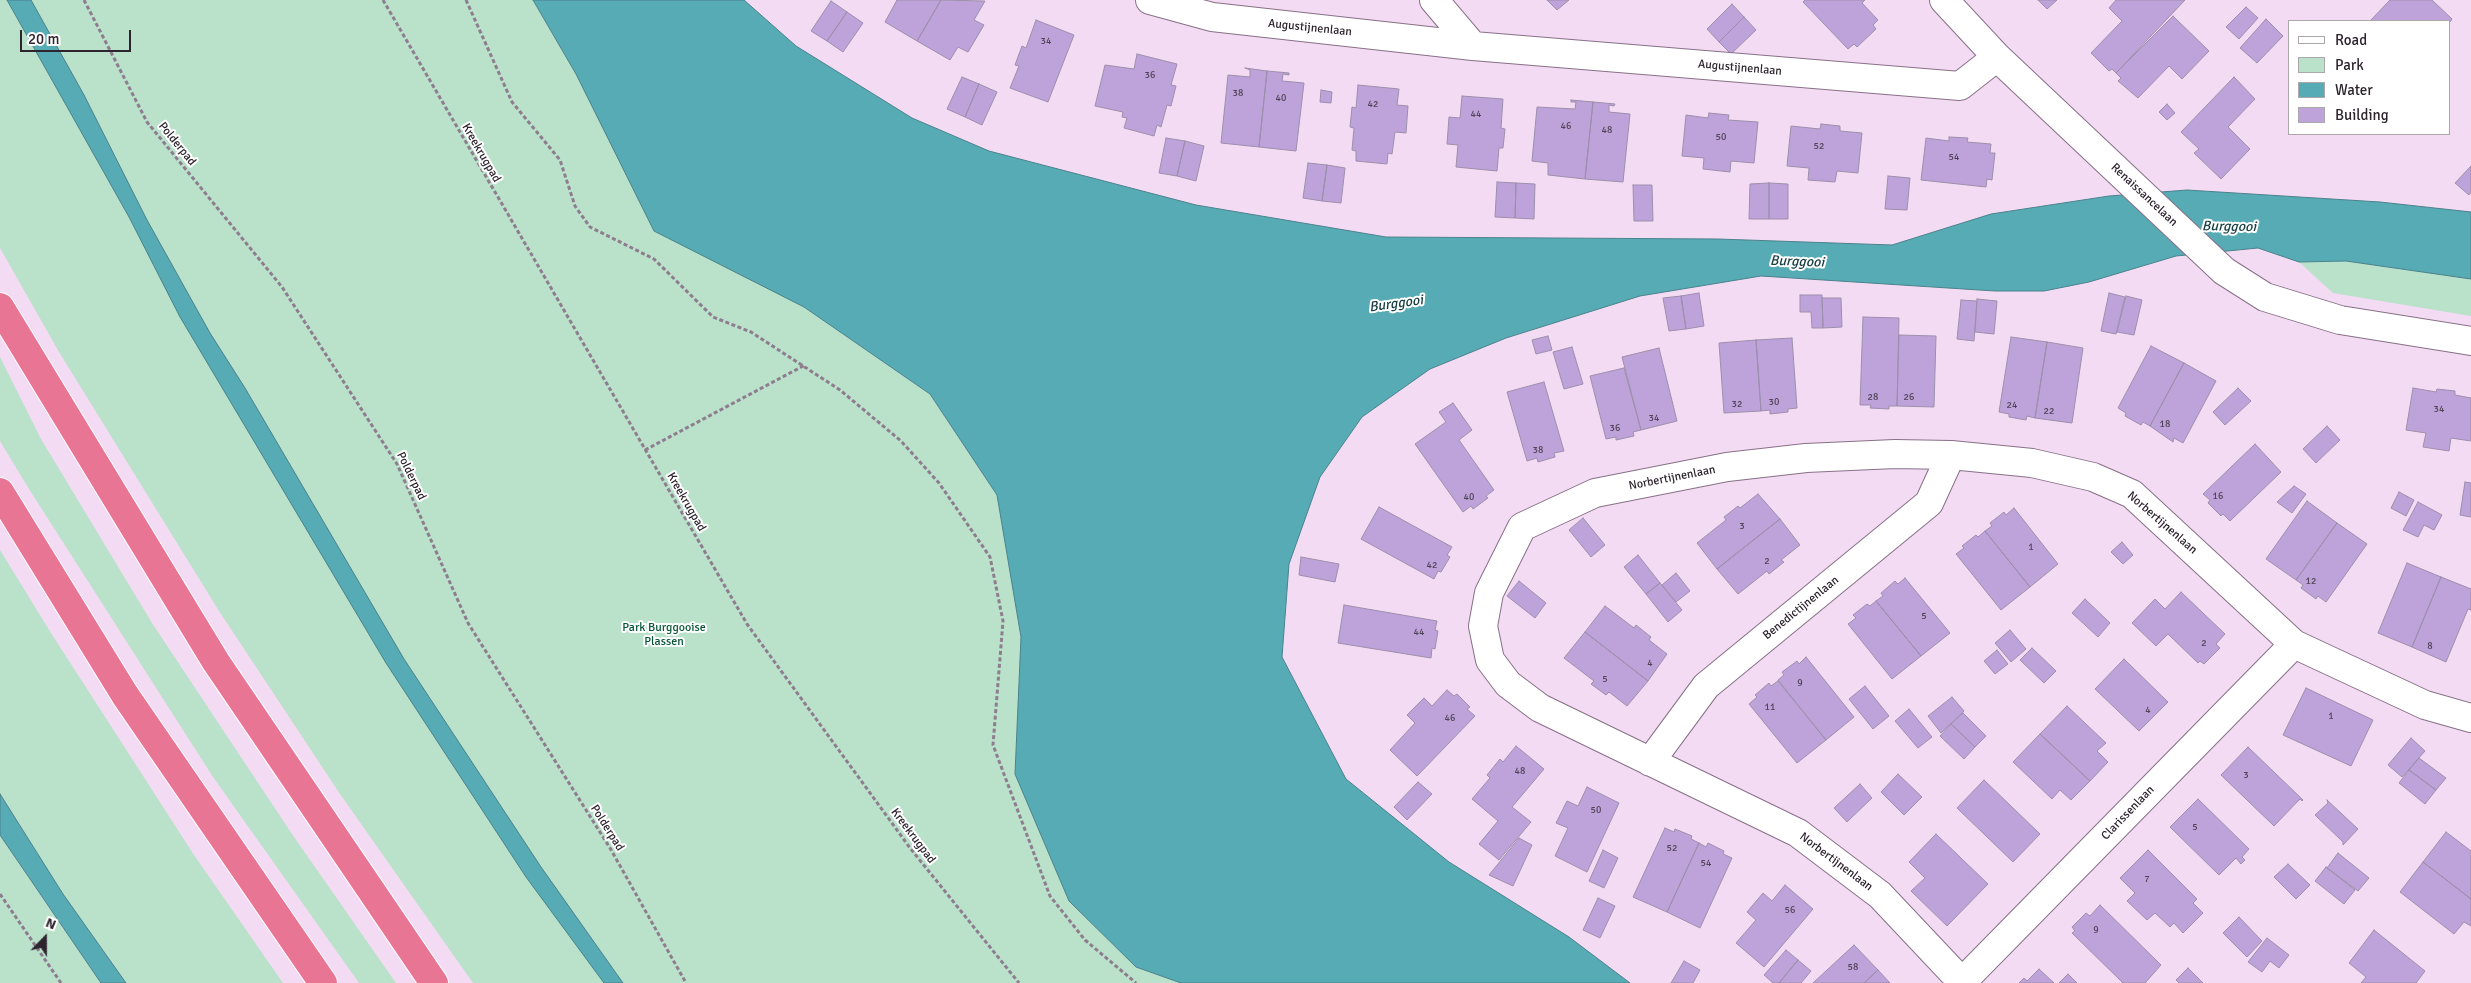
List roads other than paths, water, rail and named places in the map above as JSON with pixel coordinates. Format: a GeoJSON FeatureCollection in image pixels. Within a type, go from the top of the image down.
{"type":"FeatureCollection","features":[{"type":"Feature","properties":{"kind":"highway"},"geometry":{"type":"LineString","coordinates":[[0,308],[216,662],[434,983]]}},
{"type":"Feature","properties":{"kind":"highway"},"geometry":{"type":"LineString","coordinates":[[0,492],[125,694],[323,983]]}},
{"type":"Feature","properties":{"kind":"street","name":"Augustijnenlaan"},"geometry":{"type":"LineString","coordinates":[[1150,0],[1212,17],[1473,46],[1960,86],[1997,57]]}},
{"type":"Feature","properties":{"kind":"street"},"geometry":{"type":"LineString","coordinates":[[1434,0],[1473,46]]}},
{"type":"Feature","properties":{"kind":"street","name":"Renaissancelaan"},"geometry":{"type":"LineString","coordinates":[[1944,0],[1997,57],[2224,271],[2265,297],[2340,320],[2471,341]]}},
{"type":"Feature","properties":{"kind":"street","name":"Norbertijnenlaan"},"geometry":{"type":"LineString","coordinates":[[1962,982],[1880,895],[1798,833],[1540,708],[1508,684],[1490,660],[1483,626],[1488,593],[1522,527],[1595,493],[1726,467],[1806,458],[1895,454],[1951,455],[2032,463],[2093,477],[2132,494],[2294,644],[2425,705],[2471,718]]}},
{"type":"Feature","properties":{"kind":"street","name":"Benedictijnenlaan"},"geometry":{"type":"LineString","coordinates":[[1650,762],[1706,686],[1929,503],[1951,455]]}},
{"type":"Feature","properties":{"kind":"street","name":"Clarissenlaan"},"geometry":{"type":"LineString","coordinates":[[1962,982],[2294,644]]}},
{"type":"Feature","properties":{"kind":"water"},"geometry":{"type":"Polygon","coordinates":[[[7,0],[31,0],[84,95],[147,220],[210,333],[245,388],[404,659],[541,867],[623,983],[604,983],[526,877],[386,663],[180,317],[129,217],[7,0]]]}},
{"type":"Feature","properties":{"kind":"water","name":"Burggooi"},"geometry":{"type":"Polygon","coordinates":[[[533,0],[744,0],[796,46],[912,118],[989,151],[1196,205],[1386,237],[1718,239],[1892,245],[1991,214],[2109,196],[2187,190],[2380,202],[2471,212],[2471,279],[2346,261],[2299,262],[2258,248],[2176,256],[2089,282],[2044,291],[1995,291],[1761,276],[1640,296],[1506,338],[1430,369],[1362,417],[1320,477],[1289,564],[1282,657],[1346,779],[1449,862],[1569,937],[1630,983],[1181,983],[1136,967],[1069,901],[1015,774],[1021,637],[997,495],[930,394],[804,307],[654,231],[576,74],[533,0]]]}},
{"type":"Feature","properties":{"kind":"water"},"geometry":{"type":"Polygon","coordinates":[[[0,794],[63,894],[126,983],[101,983],[0,835],[0,794]]]}},
{"type":"Feature","properties":{"kind":"park label","name":"Park Burggooise Plassen"},"geometry":{"type":"Point","coordinates":[664,635]}}]}
